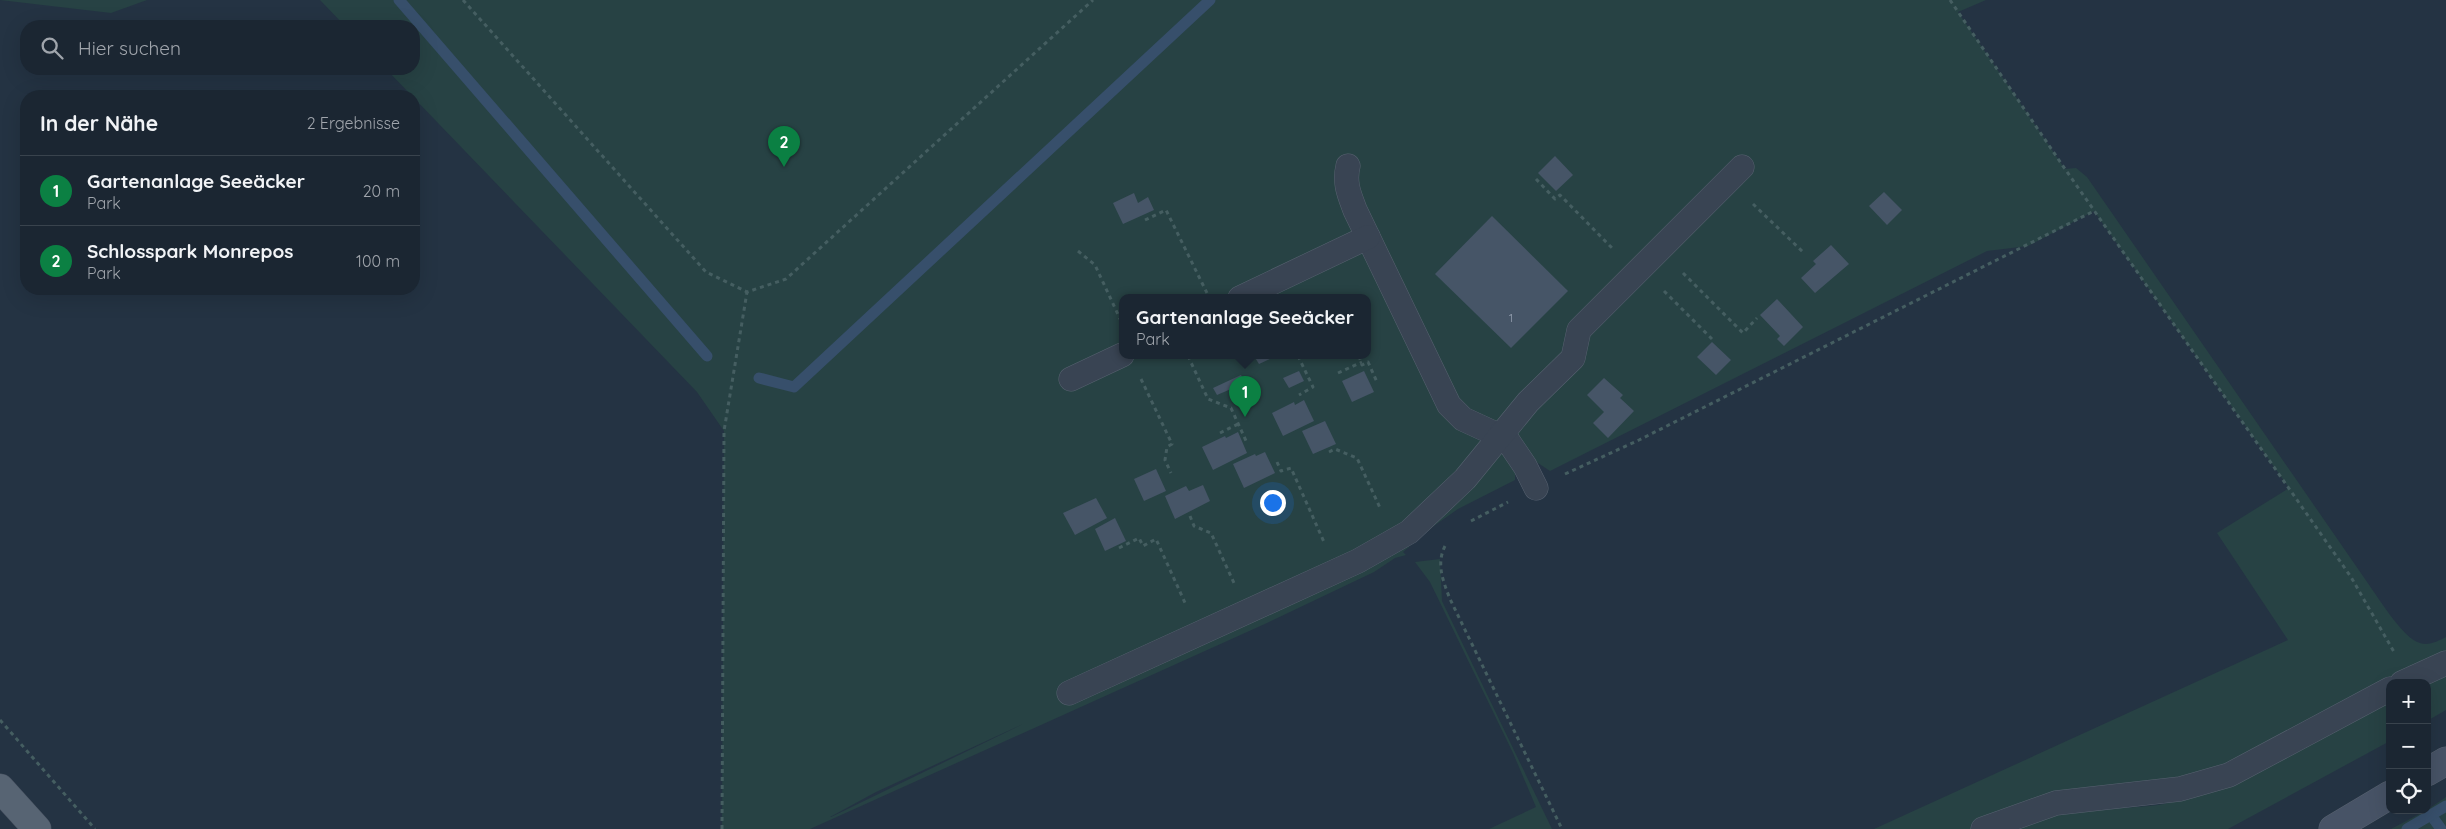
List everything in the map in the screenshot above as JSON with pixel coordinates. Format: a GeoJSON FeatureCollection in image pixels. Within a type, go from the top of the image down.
{"type":"FeatureCollection","features":[{"type":"Feature","properties":{"kind":"main road"},"geometry":{"type":"LineString","coordinates":[[2431,770],[2446,761]]}},
{"type":"Feature","properties":{"kind":"main road"},"geometry":{"type":"LineString","coordinates":[[0,788],[37,829]]}},
{"type":"Feature","properties":{"kind":"main road"},"geometry":{"type":"LineString","coordinates":[[2332,829],[2386,796]]}},
{"type":"Feature","properties":{"kind":"lane"},"geometry":{"type":"LineString","coordinates":[[1348,166],[1346,176],[1347,190],[1449,405],[1463,419],[1501,434],[1536,488]]}},
{"type":"Feature","properties":{"kind":"lane"},"geometry":{"type":"LineString","coordinates":[[1069,693],[1337,570],[1409,532],[1465,479],[1528,402],[1573,358],[1580,330],[1735,174]]}},
{"type":"Feature","properties":{"kind":"lane"},"geometry":{"type":"LineString","coordinates":[[1248,294],[1368,237]]}},
{"type":"Feature","properties":{"kind":"lane"},"geometry":{"type":"LineString","coordinates":[[1071,379],[1119,355]]}},
{"type":"Feature","properties":{"kind":"lane"},"geometry":{"type":"LineString","coordinates":[[2410,679],[2446,663]]}},
{"type":"Feature","properties":{"kind":"lane"},"geometry":{"type":"LineString","coordinates":[[1983,829],[2056,803],[2170,791],[2229,775],[2386,691]]}},
{"type":"Feature","properties":{"kind":"path"},"geometry":{"type":"LineString","coordinates":[[463,0],[706,272],[747,292],[786,279],[1093,0]]}},
{"type":"Feature","properties":{"kind":"path"},"geometry":{"type":"LineString","coordinates":[[1950,0],[2094,211],[2351,577],[2387,637],[2398,679]]}},
{"type":"Feature","properties":{"kind":"path"},"geometry":{"type":"LineString","coordinates":[[1735,174],[1802,252]]}},
{"type":"Feature","properties":{"kind":"path"},"geometry":{"type":"LineString","coordinates":[[1536,178],[1555,199],[1560,195],[1712,339]]}},
{"type":"Feature","properties":{"kind":"path"},"geometry":{"type":"LineString","coordinates":[[1145,220],[1166,210],[1208,294]]}},
{"type":"Feature","properties":{"kind":"path"},"geometry":{"type":"LineString","coordinates":[[1466,524],[1536,488],[1639,440],[2094,211]]}},
{"type":"Feature","properties":{"kind":"path"},"geometry":{"type":"LineString","coordinates":[[1660,250],[1743,333],[1758,318]]}},
{"type":"Feature","properties":{"kind":"path"},"geometry":{"type":"LineString","coordinates":[[1078,251],[1095,265],[1119,316]]}},
{"type":"Feature","properties":{"kind":"path"},"geometry":{"type":"LineString","coordinates":[[722,829],[724,431],[747,292]]}},
{"type":"Feature","properties":{"kind":"path"},"geometry":{"type":"LineString","coordinates":[[1189,359],[1208,398],[1231,408],[1247,443]]}},
{"type":"Feature","properties":{"kind":"path"},"geometry":{"type":"LineString","coordinates":[[1299,359],[1313,388],[1299,395]]}},
{"type":"Feature","properties":{"kind":"path"},"geometry":{"type":"LineString","coordinates":[[1360,359],[1362,365],[1368,362],[1377,382]]}},
{"type":"Feature","properties":{"kind":"path"},"geometry":{"type":"LineString","coordinates":[[1338,373],[1362,362]]}},
{"type":"Feature","properties":{"kind":"path"},"geometry":{"type":"LineString","coordinates":[[1139,373],[1172,444],[1167,447],[1165,460],[1171,473]]}},
{"type":"Feature","properties":{"kind":"path"},"geometry":{"type":"LineString","coordinates":[[1220,433],[1238,424]]}},
{"type":"Feature","properties":{"kind":"path"},"geometry":{"type":"LineString","coordinates":[[1329,452],[1335,449],[1357,458],[1395,540]]}},
{"type":"Feature","properties":{"kind":"path"},"geometry":{"type":"LineString","coordinates":[[1277,462],[1281,471],[1291,468],[1337,570]]}},
{"type":"Feature","properties":{"kind":"path"},"geometry":{"type":"LineString","coordinates":[[1190,516],[1194,526],[1210,533],[1247,611]]}},
{"type":"Feature","properties":{"kind":"path"},"geometry":{"type":"LineString","coordinates":[[1119,548],[1139,538],[1143,546],[1156,539],[1199,633]]}},
{"type":"Feature","properties":{"kind":"path"},"geometry":{"type":"LineString","coordinates":[[1447,543],[1440,559],[1442,576],[1450,599],[1562,829]]}},
{"type":"Feature","properties":{"kind":"path"},"geometry":{"type":"LineString","coordinates":[[0,720],[95,829]]}},
{"type":"Feature","properties":{"kind":"green space"},"geometry":{"type":"Polygon","coordinates":[[[0,0],[147,0],[111,13],[0,0]]]}},
{"type":"Feature","properties":{"kind":"green space"},"geometry":{"type":"Polygon","coordinates":[[[320,0],[1986,0],[1958,12],[2065,169],[2076,168],[2087,177],[2398,625],[2413,640],[2423,644],[2446,637],[2446,710],[2431,719],[2431,679],[2386,679],[2386,743],[2228,829],[2021,829],[2051,815],[1983,829],[1874,829],[2288,640],[2217,533],[2289,488],[2094,211],[2028,246],[1987,251],[1550,471],[1535,461],[1515,471],[1515,480],[1458,509],[1408,544],[1409,547],[1403,552],[1406,555],[1395,558],[1374,572],[1267,623],[810,829],[722,829],[724,431],[697,392],[420,104],[420,90],[406,90],[392,75],[420,75],[420,20],[339,20],[320,0]],[[1023,724],[876,792],[831,817],[1023,724]],[[2201,785],[2070,811],[2147,806],[2169,803],[2201,785]]]}},
{"type":"Feature","properties":{"kind":"green space"},"geometry":{"type":"Polygon","coordinates":[[[1440,559],[1442,601],[1552,829],[1489,829],[1536,807],[1513,753],[1430,582],[1415,562],[1440,559]]]}},
{"type":"Feature","properties":{"kind":"green space"},"geometry":{"type":"Polygon","coordinates":[[[2446,797],[2446,829],[2436,819],[2438,814],[2435,809],[2431,812],[2431,807],[2446,797]]]}},
{"type":"Feature","properties":{"kind":"green space"},"geometry":{"type":"Polygon","coordinates":[[[2419,814],[2428,814],[2423,817],[2433,822],[2439,829],[2391,829],[2419,814]]]}},
{"type":"Feature","properties":{"kind":"building"},"geometry":{"type":"Polygon","coordinates":[[[1555,156],[1573,175],[1556,191],[1538,173],[1555,156]]]}},
{"type":"Feature","properties":{"kind":"building"},"geometry":{"type":"Polygon","coordinates":[[[1884,192],[1902,210],[1887,225],[1869,206],[1884,192]]]}},
{"type":"Feature","properties":{"kind":"building"},"geometry":{"type":"Polygon","coordinates":[[[1134,193],[1138,203],[1148,197],[1154,210],[1123,224],[1113,203],[1134,193]]]}},
{"type":"Feature","properties":{"kind":"building"},"geometry":{"type":"Polygon","coordinates":[[[1492,216],[1568,291],[1511,348],[1435,274],[1492,216]]]}},
{"type":"Feature","properties":{"kind":"building"},"geometry":{"type":"Polygon","coordinates":[[[1831,245],[1849,264],[1815,293],[1801,278],[1816,264],[1813,261],[1831,245]]]}},
{"type":"Feature","properties":{"kind":"building"},"geometry":{"type":"Polygon","coordinates":[[[1777,299],[1803,327],[1784,346],[1777,339],[1780,336],[1760,315],[1777,299]]]}},
{"type":"Feature","properties":{"kind":"building"},"geometry":{"type":"Polygon","coordinates":[[[1712,342],[1731,360],[1716,375],[1697,357],[1712,342]]]}},
{"type":"Feature","properties":{"kind":"building"},"geometry":{"type":"Polygon","coordinates":[[[1256,359],[1270,359],[1259,364],[1256,359]]]}},
{"type":"Feature","properties":{"kind":"building"},"geometry":{"type":"Polygon","coordinates":[[[1299,371],[1304,381],[1289,388],[1283,378],[1299,371]]]}},
{"type":"Feature","properties":{"kind":"building"},"geometry":{"type":"Polygon","coordinates":[[[1364,371],[1374,392],[1352,402],[1342,381],[1364,371]]]}},
{"type":"Feature","properties":{"kind":"building"},"geometry":{"type":"Polygon","coordinates":[[[1241,375],[1245,383],[1217,395],[1213,388],[1241,375]]]}},
{"type":"Feature","properties":{"kind":"building"},"geometry":{"type":"Polygon","coordinates":[[[1604,378],[1623,395],[1620,398],[1634,411],[1608,438],[1593,423],[1604,412],[1587,395],[1604,378]]]}},
{"type":"Feature","properties":{"kind":"building"},"geometry":{"type":"Polygon","coordinates":[[[1304,400],[1314,421],[1283,436],[1272,413],[1294,402],[1295,405],[1304,400]]]}},
{"type":"Feature","properties":{"kind":"building"},"geometry":{"type":"Polygon","coordinates":[[[1325,421],[1336,444],[1313,454],[1302,431],[1325,421]]]}},
{"type":"Feature","properties":{"kind":"building"},"geometry":{"type":"Polygon","coordinates":[[[1238,432],[1247,453],[1213,470],[1202,447],[1238,432]]]}},
{"type":"Feature","properties":{"kind":"building"},"geometry":{"type":"Polygon","coordinates":[[[1265,452],[1275,473],[1244,488],[1233,464],[1255,454],[1256,456],[1265,452]]]}},
{"type":"Feature","properties":{"kind":"building"},"geometry":{"type":"Polygon","coordinates":[[[1156,469],[1166,491],[1144,501],[1134,479],[1156,469]]]}},
{"type":"Feature","properties":{"kind":"building"},"geometry":{"type":"Polygon","coordinates":[[[1203,485],[1210,501],[1175,519],[1165,496],[1186,486],[1189,491],[1203,485]]]}},
{"type":"Feature","properties":{"kind":"building"},"geometry":{"type":"Polygon","coordinates":[[[1096,498],[1107,518],[1075,535],[1063,513],[1096,498]]]}},
{"type":"Feature","properties":{"kind":"building"},"geometry":{"type":"Polygon","coordinates":[[[1115,518],[1126,541],[1105,551],[1095,529],[1115,518]]]}},
{"type":"Feature","properties":{"kind":"waterway"},"geometry":{"type":"LineString","coordinates":[[399,0],[416,20]]}},
{"type":"Feature","properties":{"kind":"waterway"},"geometry":{"type":"LineString","coordinates":[[759,378],[794,387],[1210,0]]}},
{"type":"Feature","properties":{"kind":"waterway"},"geometry":{"type":"LineString","coordinates":[[420,24],[707,356]]}},
{"type":"Feature","properties":{"kind":"waterway"},"geometry":{"type":"LineString","coordinates":[[2407,829],[2446,806]]}},
{"type":"Feature","properties":{"kind":"waterway"},"geometry":{"type":"LineString","coordinates":[[2431,815],[2441,829]]}},
{"type":"Feature","properties":{"kind":"place","name":"Schlosspark Monrepos"},"geometry":{"type":"Point","coordinates":[784,167]}},
{"type":"Feature","properties":{"kind":"place","name":"Gartenanlage Seeäcker"},"geometry":{"type":"Point","coordinates":[1245,417]}}]}
